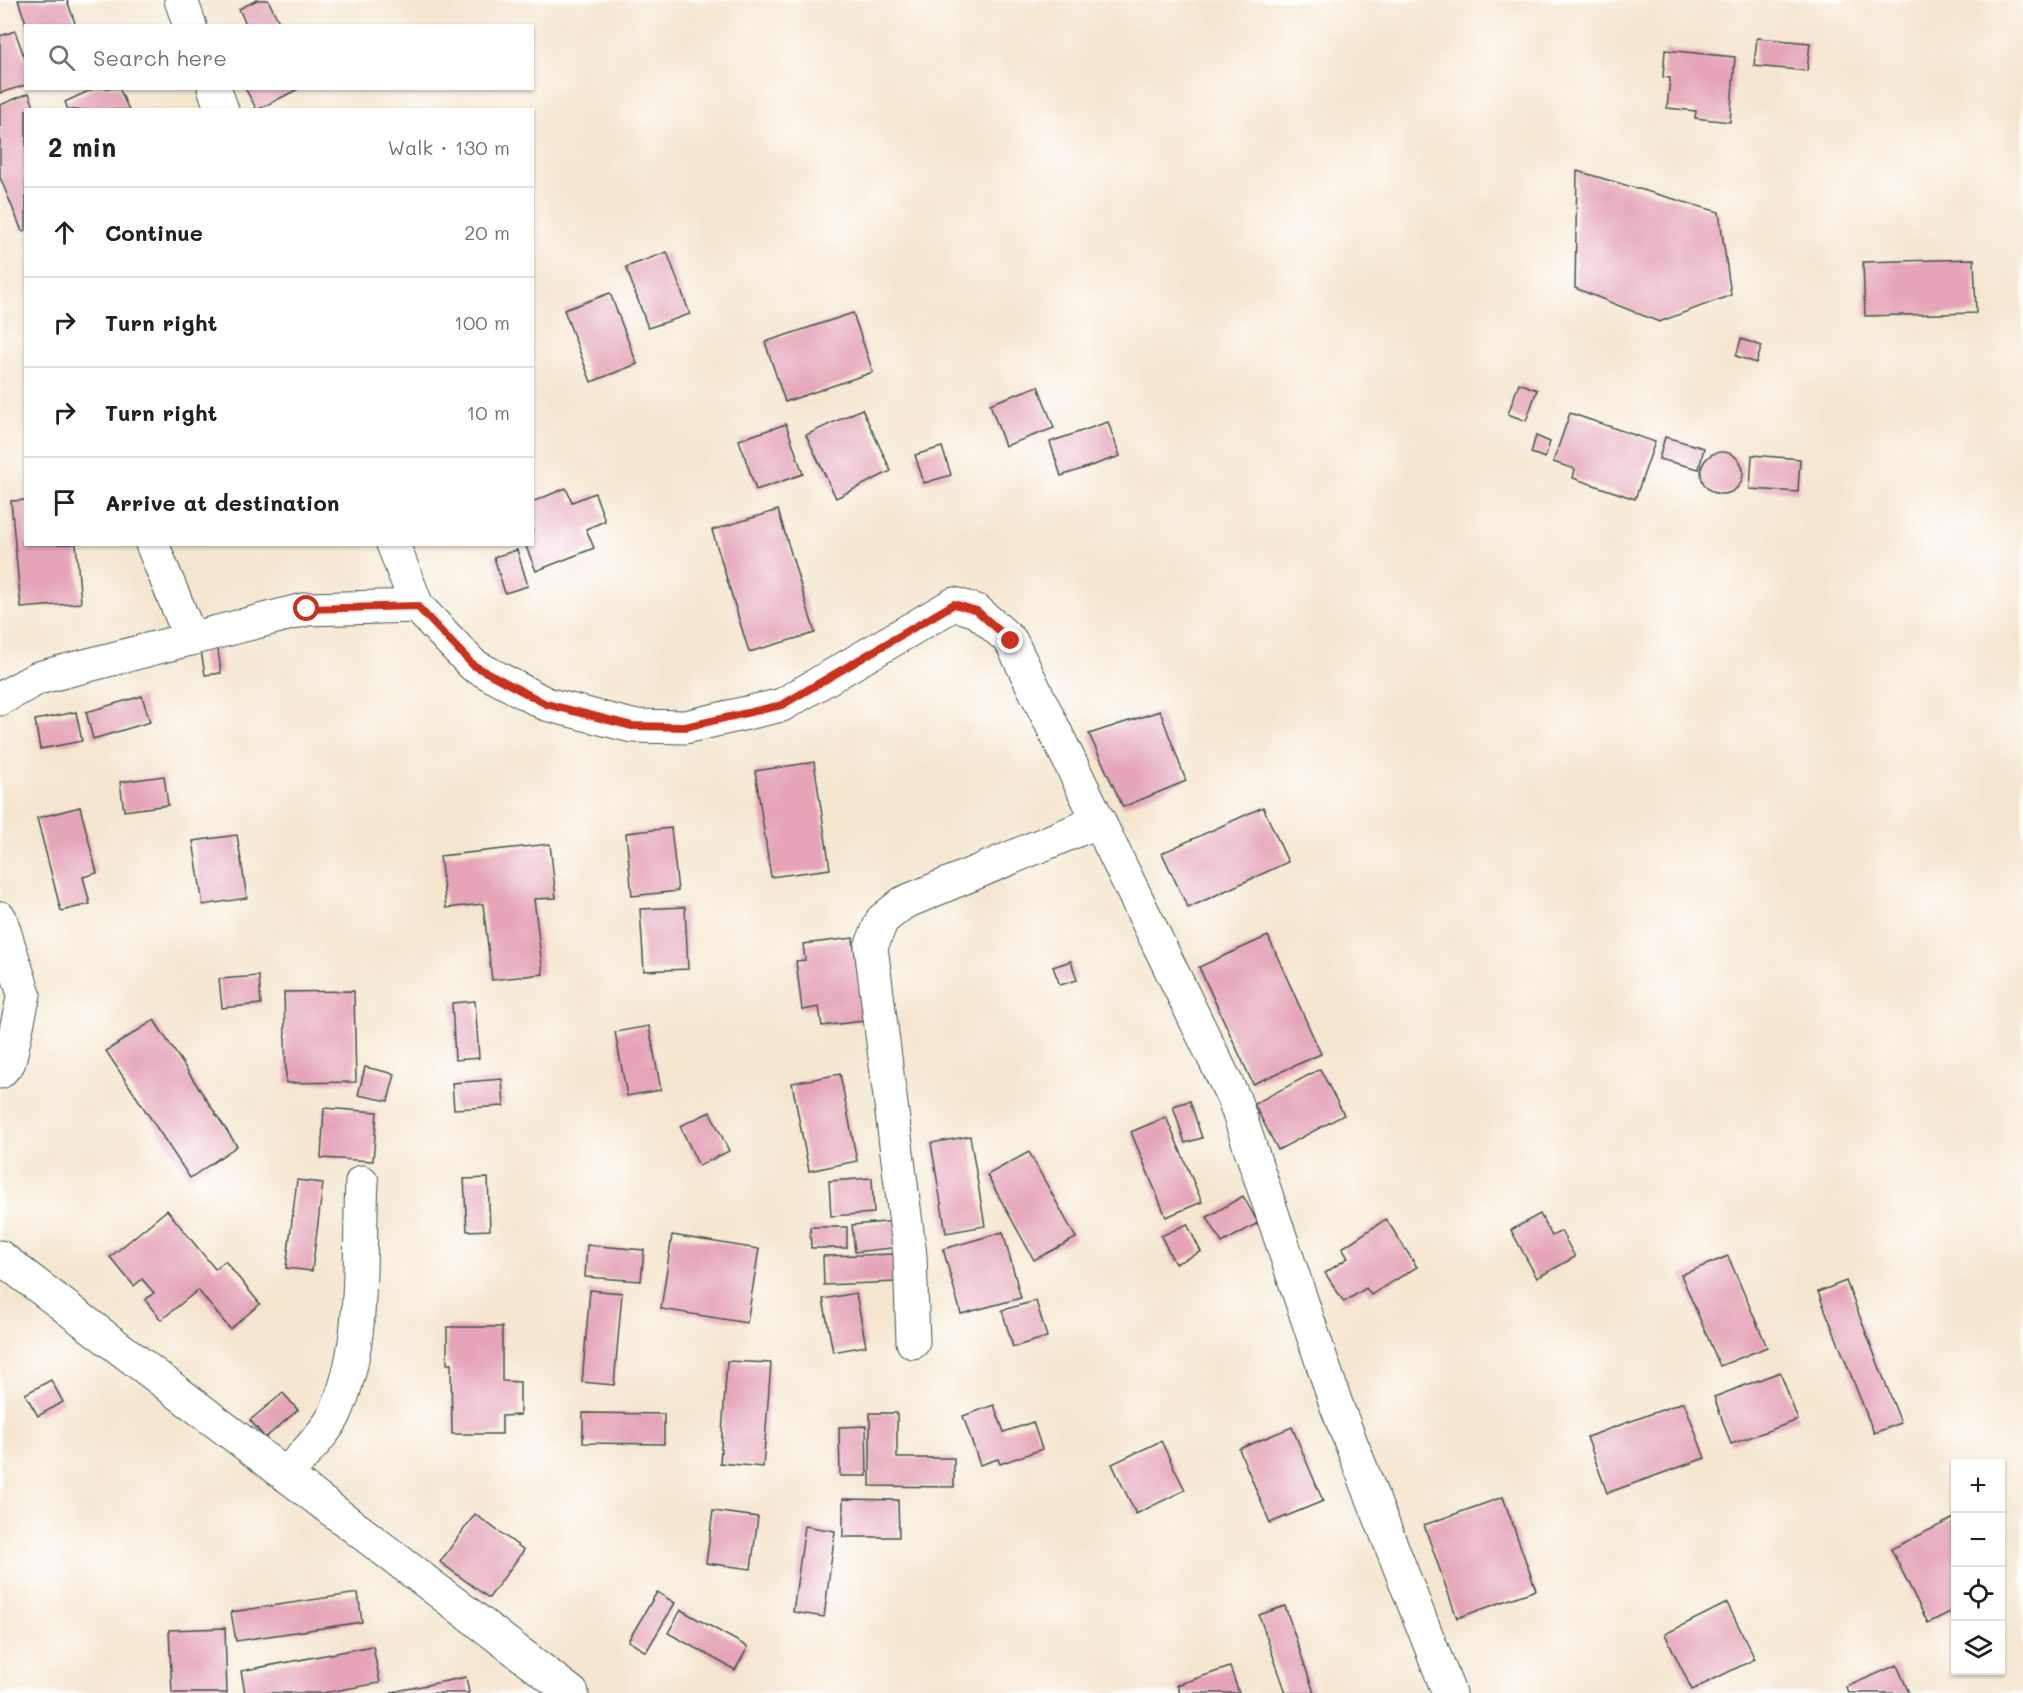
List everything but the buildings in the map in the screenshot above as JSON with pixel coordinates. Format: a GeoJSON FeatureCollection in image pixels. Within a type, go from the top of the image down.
{"type":"FeatureCollection","features":[{"type":"Feature","properties":{"kind":"street"},"geometry":{"type":"LineString","coordinates":[[181,0],[189,24]]}},
{"type":"Feature","properties":{"kind":"street"},"geometry":{"type":"LineString","coordinates":[[215,90],[221,108]]}},
{"type":"Feature","properties":{"kind":"street"},"geometry":{"type":"LineString","coordinates":[[153,546],[190,639]]}},
{"type":"Feature","properties":{"kind":"street"},"geometry":{"type":"LineString","coordinates":[[394,546],[417,606],[473,665],[546,704],[632,726],[674,727],[782,705],[954,604],[977,611],[1011,641],[1234,1099],[1337,1407],[1449,1693]]}},
{"type":"Feature","properties":{"kind":"street"},"geometry":{"type":"LineString","coordinates":[[0,699],[38,678],[307,609],[417,606]]}},
{"type":"Feature","properties":{"kind":"street"},"geometry":{"type":"LineString","coordinates":[[912,1342],[910,1255],[872,947],[882,920],[903,903],[1099,821]]}},
{"type":"Feature","properties":{"kind":"street"},"geometry":{"type":"LineString","coordinates":[[0,918],[24,994],[9,1062],[0,1072]]}},
{"type":"Feature","properties":{"kind":"street"},"geometry":{"type":"LineString","coordinates":[[286,1475],[334,1416],[350,1370],[357,1323],[362,1182]]}},
{"type":"Feature","properties":{"kind":"street"},"geometry":{"type":"LineString","coordinates":[[0,1257],[572,1693]]}},
{"type":"Feature","properties":{"kind":"route"},"geometry":{"type":"LineString","coordinates":[[307,609],[417,606],[473,665],[546,704],[632,726],[685,727],[782,705],[954,604],[977,611],[1011,641]]}}]}
